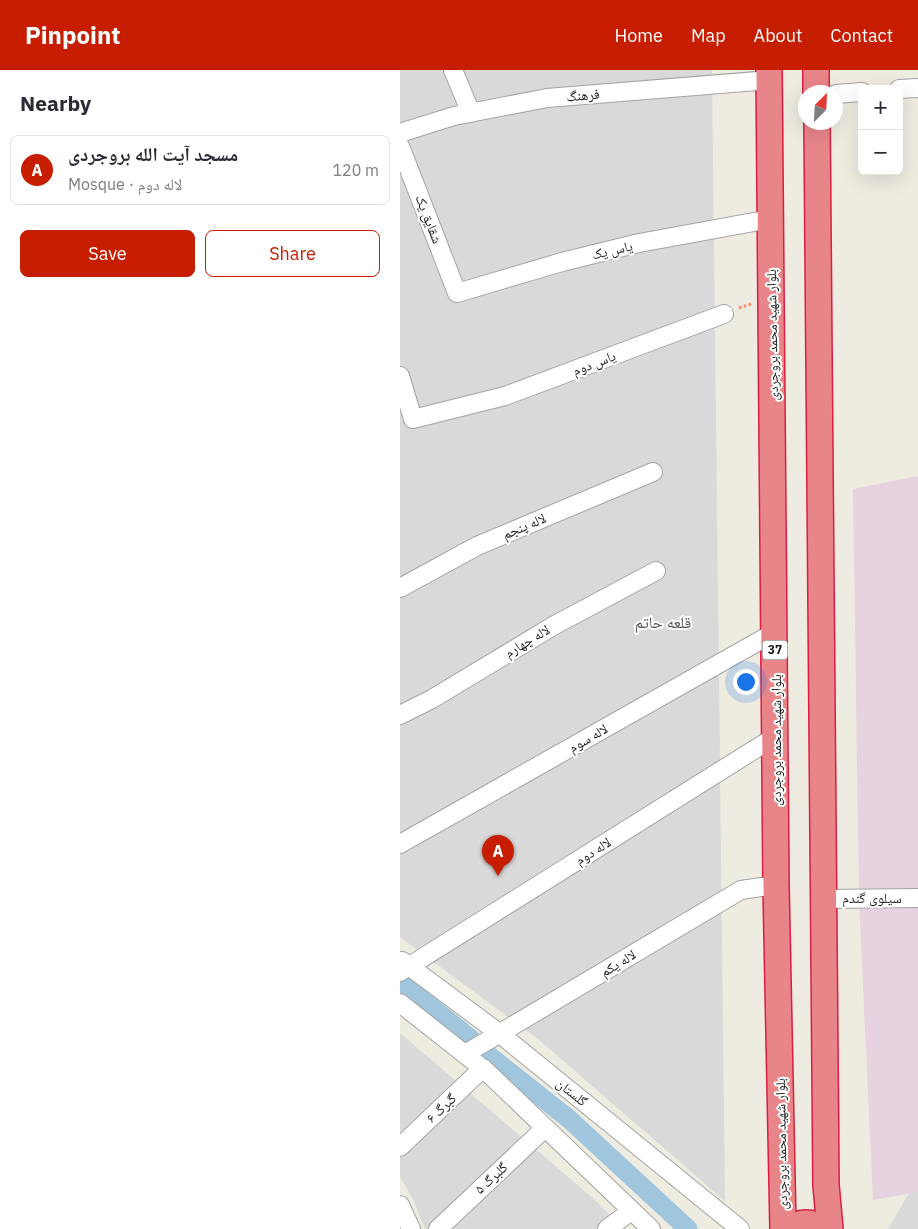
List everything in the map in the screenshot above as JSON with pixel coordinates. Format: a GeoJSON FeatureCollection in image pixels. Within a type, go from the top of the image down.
{"type":"FeatureCollection","features":[{"type":"Feature","properties":{"kind":"highway"},"geometry":{"type":"LineString","coordinates":[[816,70],[816,85]]}},
{"type":"Feature","properties":{"kind":"highway","name":"بلوار شهید محمد بروجردی"},"geometry":{"type":"LineString","coordinates":[[763,73],[772,296],[776,885],[783,1229]]}},
{"type":"Feature","properties":{"kind":"highway"},"geometry":{"type":"LineString","coordinates":[[817,130],[826,1186],[830,1229]]}},
{"type":"Feature","properties":{"kind":"highway"},"geometry":{"type":"LineString","coordinates":[[790,1229],[803,1223],[816,1224],[822,1229]]}},
{"type":"Feature","properties":{"kind":"street"},"geometry":{"type":"LineString","coordinates":[[453,70],[471,113]]}},
{"type":"Feature","properties":{"kind":"street","name":"فرهنگ"},"geometry":{"type":"LineString","coordinates":[[400,133],[471,113],[547,98],[763,73]]}},
{"type":"Feature","properties":{"kind":"street"},"geometry":{"type":"LineString","coordinates":[[903,90],[918,88]]}},
{"type":"Feature","properties":{"kind":"street"},"geometry":{"type":"LineString","coordinates":[[843,93],[858,92]]}},
{"type":"Feature","properties":{"kind":"street","name":"شقایق یک"},"geometry":{"type":"LineString","coordinates":[[400,146],[457,293]]}},
{"type":"Feature","properties":{"kind":"street","name":"یاس یک"},"geometry":{"type":"LineString","coordinates":[[457,293],[562,262],[639,244],[770,219]]}},
{"type":"Feature","properties":{"kind":"street","name":"یاس دوم"},"geometry":{"type":"LineString","coordinates":[[400,376],[413,419],[505,396],[724,314]]}},
{"type":"Feature","properties":{"kind":"street","name":"لاله پنجم"},"geometry":{"type":"LineString","coordinates":[[400,588],[477,546],[653,472]]}},
{"type":"Feature","properties":{"kind":"street","name":"لاله چهارم"},"geometry":{"type":"LineString","coordinates":[[400,715],[432,699],[553,626],[656,570]]}},
{"type":"Feature","properties":{"kind":"street","name":"لاله سوم"},"geometry":{"type":"LineString","coordinates":[[400,844],[775,632]]}},
{"type":"Feature","properties":{"kind":"street","name":"لاله دوم"},"geometry":{"type":"LineString","coordinates":[[403,966],[776,736]]}},
{"type":"Feature","properties":{"kind":"street","name":"لاله یکم"},"geometry":{"type":"LineString","coordinates":[[465,1054],[742,890],[776,885]]}},
{"type":"Feature","properties":{"kind":"street","name":"سیلوی گندم"},"geometry":{"type":"LineString","coordinates":[[825,899],[918,898]]}},
{"type":"Feature","properties":{"kind":"street","name":"گلستان"},"geometry":{"type":"LineString","coordinates":[[403,966],[499,1034],[740,1229]]}},
{"type":"Feature","properties":{"kind":"street"},"geometry":{"type":"LineString","coordinates":[[402,1008],[483,1068],[651,1229]]}},
{"type":"Feature","properties":{"kind":"street","name":"گبرگ ۶"},"geometry":{"type":"LineString","coordinates":[[400,1147],[483,1068]]}},
{"type":"Feature","properties":{"kind":"street","name":"گلبرگ ۵"},"geometry":{"type":"LineString","coordinates":[[438,1229],[545,1128]]}},
{"type":"Feature","properties":{"kind":"street"},"geometry":{"type":"LineString","coordinates":[[400,1206],[411,1229]]}},
{"type":"Feature","properties":{"kind":"street"},"geometry":{"type":"LineString","coordinates":[[607,1229],[631,1210]]}},
{"type":"Feature","properties":{"kind":"path"},"geometry":{"type":"LineString","coordinates":[[724,314],[772,296]]}},
{"type":"Feature","properties":{"kind":"shaded area"},"geometry":{"type":"Polygon","coordinates":[[[400,70],[712,70],[725,1201],[538,1039],[400,937],[400,70]]]}},
{"type":"Feature","properties":{"kind":"shaded area"},"geometry":{"type":"Polygon","coordinates":[[[918,476],[918,1192],[873,1200],[859,899],[853,489],[918,476]]]}},
{"type":"Feature","properties":{"kind":"shaded area"},"geometry":{"type":"Polygon","coordinates":[[[400,1033],[595,1200],[623,1229],[425,1229],[413,1199],[400,1177],[400,1033]]]}},
{"type":"Feature","properties":{"kind":"shaded area"},"geometry":{"type":"Polygon","coordinates":[[[918,1192],[918,1229],[888,1229],[909,1193],[918,1192]]]}},
{"type":"Feature","properties":{"kind":"waterway"},"geometry":{"type":"LineString","coordinates":[[401,983],[470,1038]]}},
{"type":"Feature","properties":{"kind":"waterway"},"geometry":{"type":"LineString","coordinates":[[487,1054],[569,1119],[688,1229]]}},
{"type":"Feature","properties":{"kind":"place","name":"مسجد آیت الله بروجردی"},"geometry":{"type":"Point","coordinates":[498,876]}},
{"type":"Feature","properties":{"kind":"district","name":"قلعه حاتم"},"geometry":{"type":"Point","coordinates":[663,622]}}]}
